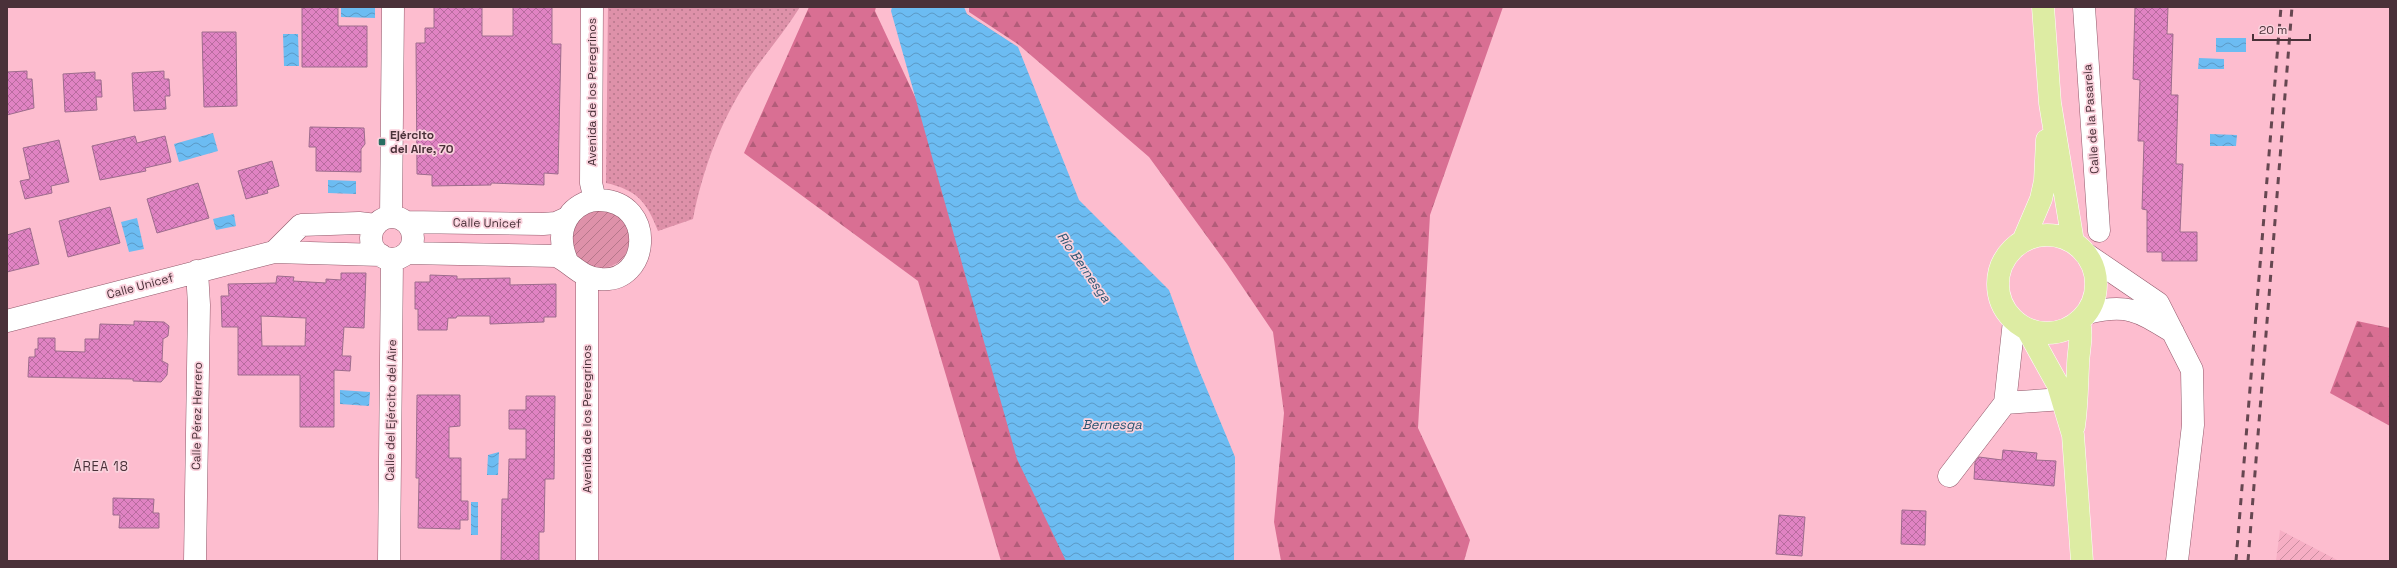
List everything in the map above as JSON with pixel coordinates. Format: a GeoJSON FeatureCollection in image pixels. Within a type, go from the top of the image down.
{"type":"FeatureCollection","features":[{"type":"Feature","properties":{"kind":"main road"},"geometry":{"type":"LineString","coordinates":[[2023,241],[2041,199],[2045,181],[2050,103],[2044,7]]}},
{"type":"Feature","properties":{"kind":"main road"},"geometry":{"type":"LineString","coordinates":[[2050,103],[2080,248],[2095,273],[2097,283],[2096,294],[2083,317],[2078,365],[2078,398],[2073,435]]}},
{"type":"Feature","properties":{"kind":"main road"},"geometry":{"type":"LineString","coordinates":[[2080,248],[2050,235],[2036,236],[2023,241],[2008,255],[1999,274],[1998,289],[2001,303],[2021,325],[2058,385],[2063,399],[2073,435],[2082,561]]}},
{"type":"Feature","properties":{"kind":"main road"},"geometry":{"type":"LineString","coordinates":[[2021,325],[2049,333],[2060,332],[2083,317]]}},
{"type":"Feature","properties":{"kind":"street"},"geometry":{"type":"LineString","coordinates":[[391,221],[413,233],[412,247],[393,256],[375,250],[372,238],[391,221],[393,7]]}},
{"type":"Feature","properties":{"kind":"street","name":"Avenida de los Peregrinos"},"geometry":{"type":"LineString","coordinates":[[592,7],[591,183],[595,200]]}},
{"type":"Feature","properties":{"kind":"street","name":"Calle de la Pasarela"},"geometry":{"type":"LineString","coordinates":[[2084,7],[2099,231]]}},
{"type":"Feature","properties":{"kind":"street"},"geometry":{"type":"LineString","coordinates":[[595,200],[610,200],[629,211],[634,216],[640,229],[641,244],[637,258],[628,269],[616,277],[602,280],[587,277],[576,271],[568,261],[562,247],[562,232],[567,218],[574,209],[595,200]]}},
{"type":"Feature","properties":{"kind":"street","name":"Calle Unicef"},"geometry":{"type":"LineString","coordinates":[[274,252],[301,225],[391,221],[543,224],[556,223],[567,218]]}},
{"type":"Feature","properties":{"kind":"street"},"geometry":{"type":"LineString","coordinates":[[2080,248],[2158,303],[2175,333],[2192,370],[2193,425],[2177,561]]}},
{"type":"Feature","properties":{"kind":"street","name":"Calle Unicef"},"geometry":{"type":"LineString","coordinates":[[7,321],[274,252],[393,256],[543,255],[556,256],[568,261]]}},
{"type":"Feature","properties":{"kind":"street","name":"Calle del Ejército del Aire"},"geometry":{"type":"LineString","coordinates":[[389,561],[393,256]]}},
{"type":"Feature","properties":{"kind":"street","name":"Calle Pérez Herrero"},"geometry":{"type":"LineString","coordinates":[[195,561],[197,271]]}},
{"type":"Feature","properties":{"kind":"street","name":"Avenida de los Peregrinos"},"geometry":{"type":"LineString","coordinates":[[587,277],[587,561]]}},
{"type":"Feature","properties":{"kind":"street"},"geometry":{"type":"LineString","coordinates":[[2083,317],[2107,308],[2124,308],[2145,315],[2175,333]]}},
{"type":"Feature","properties":{"kind":"street"},"geometry":{"type":"LineString","coordinates":[[1949,476],[2005,403],[2021,325]]}},
{"type":"Feature","properties":{"kind":"street"},"geometry":{"type":"LineString","coordinates":[[2005,403],[2063,399]]}},
{"type":"Feature","properties":{"kind":"shaded area"},"geometry":{"type":"Polygon","coordinates":[[[608,7],[800,7],[753,72],[728,113],[713,148],[701,183],[693,219],[658,231],[650,212],[640,199],[626,189],[606,183],[608,7]]]}},
{"type":"Feature","properties":{"kind":"shaded area"},"geometry":{"type":"Polygon","coordinates":[[[601,210],[612,212],[625,223],[628,228],[630,239],[628,250],[617,263],[612,266],[601,268],[590,266],[577,255],[574,250],[572,239],[574,228],[585,215],[590,212],[601,210]]]}},
{"type":"Feature","properties":{"kind":"shaded area"},"geometry":{"type":"Polygon","coordinates":[[[2280,530],[2339,561],[2276,561],[2280,530]]]}},
{"type":"Feature","properties":{"kind":"green space"},"geometry":{"type":"Polygon","coordinates":[[[809,7],[876,7],[875,11],[1078,446],[1107,561],[1001,561],[918,281],[744,153],[809,7]]]}},
{"type":"Feature","properties":{"kind":"green space"},"geometry":{"type":"Polygon","coordinates":[[[969,7],[1503,7],[1430,215],[1418,428],[1470,540],[1464,561],[1281,561],[1274,522],[1284,413],[1273,332],[1227,264],[1149,157],[1019,45],[969,12],[969,7]]]}},
{"type":"Feature","properties":{"kind":"green space"},"geometry":{"type":"Polygon","coordinates":[[[2357,321],[2390,328],[2390,426],[2330,393],[2357,321]]]}},
{"type":"Feature","properties":{"kind":"water"},"geometry":{"type":"Polygon","coordinates":[[[341,7],[375,7],[375,18],[341,17],[341,7]]]}},
{"type":"Feature","properties":{"kind":"water","name":"Bernesga"},"geometry":{"type":"Polygon","coordinates":[[[892,7],[964,7],[967,14],[1018,47],[1079,200],[1169,290],[1196,363],[1235,457],[1234,561],[1066,561],[1017,459],[891,11],[892,7]]]}},
{"type":"Feature","properties":{"kind":"water"},"geometry":{"type":"Polygon","coordinates":[[[283,34],[298,34],[299,66],[284,66],[283,34]]]}},
{"type":"Feature","properties":{"kind":"water"},"geometry":{"type":"Polygon","coordinates":[[[2216,38],[2246,38],[2246,52],[2216,52],[2216,38]]]}},
{"type":"Feature","properties":{"kind":"water"},"geometry":{"type":"Polygon","coordinates":[[[2199,58],[2224,59],[2224,69],[2198,69],[2199,58]]]}},
{"type":"Feature","properties":{"kind":"water"},"geometry":{"type":"Polygon","coordinates":[[[213,133],[218,151],[179,162],[174,144],[213,133]]]}},
{"type":"Feature","properties":{"kind":"water"},"geometry":{"type":"Polygon","coordinates":[[[2210,134],[2237,135],[2236,146],[2210,146],[2210,134]]]}},
{"type":"Feature","properties":{"kind":"water"},"geometry":{"type":"Polygon","coordinates":[[[328,180],[356,181],[356,194],[328,193],[328,180]]]}},
{"type":"Feature","properties":{"kind":"water"},"geometry":{"type":"Polygon","coordinates":[[[234,214],[236,226],[216,230],[213,219],[234,214]]]}},
{"type":"Feature","properties":{"kind":"water"},"geometry":{"type":"Polygon","coordinates":[[[137,218],[144,249],[129,252],[121,222],[137,218]]]}},
{"type":"Feature","properties":{"kind":"water"},"geometry":{"type":"Polygon","coordinates":[[[340,390],[370,392],[369,406],[340,404],[340,390]]]}},
{"type":"Feature","properties":{"kind":"water"},"geometry":{"type":"Polygon","coordinates":[[[499,452],[498,475],[487,475],[488,455],[499,452]]]}},
{"type":"Feature","properties":{"kind":"water"},"geometry":{"type":"Polygon","coordinates":[[[471,502],[478,502],[478,535],[471,535],[471,502]]]}},
{"type":"Feature","properties":{"kind":"building"},"geometry":{"type":"Polygon","coordinates":[[[302,7],[338,7],[338,26],[367,26],[367,67],[302,67],[302,7]]]}},
{"type":"Feature","properties":{"kind":"building"},"geometry":{"type":"Polygon","coordinates":[[[434,7],[482,7],[482,36],[513,36],[513,7],[552,7],[552,44],[561,44],[558,174],[544,173],[544,185],[491,183],[491,185],[432,186],[432,175],[417,174],[416,43],[425,43],[425,28],[434,28],[434,7]]]}},
{"type":"Feature","properties":{"kind":"building"},"geometry":{"type":"Polygon","coordinates":[[[2135,7],[2168,7],[2167,34],[2173,34],[2171,95],[2178,95],[2176,164],[2183,164],[2180,232],[2197,232],[2197,261],[2162,261],[2162,252],[2147,252],[2147,210],[2142,209],[2144,141],[2138,141],[2140,80],[2133,79],[2135,7]]]}},
{"type":"Feature","properties":{"kind":"building"},"geometry":{"type":"Polygon","coordinates":[[[202,32],[236,32],[237,106],[204,107],[202,32]]]}},
{"type":"Feature","properties":{"kind":"building"},"geometry":{"type":"Polygon","coordinates":[[[27,71],[27,79],[32,79],[34,108],[7,115],[7,72],[27,71]]]}},
{"type":"Feature","properties":{"kind":"building"},"geometry":{"type":"Polygon","coordinates":[[[164,71],[164,79],[169,79],[170,96],[165,96],[166,109],[134,111],[132,73],[164,71]]]}},
{"type":"Feature","properties":{"kind":"building"},"geometry":{"type":"Polygon","coordinates":[[[95,72],[95,80],[101,80],[102,97],[96,97],[97,110],[65,112],[63,74],[95,72]]]}},
{"type":"Feature","properties":{"kind":"building"},"geometry":{"type":"Polygon","coordinates":[[[310,127],[364,128],[365,144],[361,149],[361,172],[316,171],[316,147],[309,147],[310,127]]]}},
{"type":"Feature","properties":{"kind":"building"},"geometry":{"type":"Polygon","coordinates":[[[135,136],[137,143],[165,136],[171,162],[145,168],[146,171],[100,180],[92,146],[135,136]]]}},
{"type":"Feature","properties":{"kind":"building"},"geometry":{"type":"Polygon","coordinates":[[[59,140],[69,182],[51,186],[52,193],[25,199],[20,181],[30,179],[23,148],[59,140]]]}},
{"type":"Feature","properties":{"kind":"building"},"geometry":{"type":"Polygon","coordinates":[[[272,161],[279,186],[267,190],[268,193],[246,199],[238,171],[272,161]]]}},
{"type":"Feature","properties":{"kind":"building"},"geometry":{"type":"Polygon","coordinates":[[[198,183],[209,218],[157,233],[147,199],[198,183]]]}},
{"type":"Feature","properties":{"kind":"building"},"geometry":{"type":"Polygon","coordinates":[[[110,207],[120,243],[68,257],[59,221],[110,207]]]}},
{"type":"Feature","properties":{"kind":"building"},"geometry":{"type":"Polygon","coordinates":[[[30,228],[39,264],[7,272],[7,235],[30,228]]]}},
{"type":"Feature","properties":{"kind":"building"},"geometry":{"type":"Polygon","coordinates":[[[341,273],[366,273],[364,328],[344,327],[342,356],[351,356],[350,371],[334,370],[334,427],[300,427],[300,375],[238,375],[238,327],[222,327],[221,296],[229,296],[228,284],[276,283],[277,276],[294,277],[293,281],[326,283],[326,279],[341,280],[341,273]],[[261,316],[262,346],[305,346],[306,318],[261,316]]]}},
{"type":"Feature","properties":{"kind":"building"},"geometry":{"type":"Polygon","coordinates":[[[430,275],[457,276],[457,279],[510,278],[510,285],[556,284],[556,317],[544,317],[544,322],[490,324],[490,316],[457,316],[456,318],[448,318],[447,330],[418,330],[418,309],[415,309],[415,282],[430,282],[430,275]]]}},
{"type":"Feature","properties":{"kind":"building"},"geometry":{"type":"Polygon","coordinates":[[[134,321],[164,322],[169,326],[168,336],[163,339],[162,361],[168,364],[167,375],[161,382],[133,381],[133,379],[28,377],[29,357],[35,357],[35,349],[38,349],[38,338],[55,338],[55,351],[85,352],[85,339],[99,339],[100,324],[134,325],[134,321]]]}},
{"type":"Feature","properties":{"kind":"building"},"geometry":{"type":"Polygon","coordinates":[[[417,395],[460,395],[460,426],[449,427],[449,458],[461,458],[461,501],[468,501],[468,520],[460,520],[460,529],[418,528],[419,478],[416,478],[417,395]]]}},
{"type":"Feature","properties":{"kind":"building"},"geometry":{"type":"Polygon","coordinates":[[[526,396],[555,396],[554,479],[545,479],[544,532],[539,532],[539,561],[501,561],[502,499],[508,499],[509,459],[526,459],[526,429],[509,429],[509,410],[526,410],[526,396]]]}},
{"type":"Feature","properties":{"kind":"building"},"geometry":{"type":"Polygon","coordinates":[[[2003,450],[2037,453],[2036,460],[2056,461],[2054,486],[1974,479],[1975,462],[1979,457],[2002,460],[2003,450]]]}},
{"type":"Feature","properties":{"kind":"building"},"geometry":{"type":"Polygon","coordinates":[[[113,498],[154,499],[153,513],[159,513],[159,528],[119,528],[120,515],[113,515],[113,498]]]}},
{"type":"Feature","properties":{"kind":"building"},"geometry":{"type":"Polygon","coordinates":[[[1902,510],[1926,511],[1925,545],[1901,544],[1902,510]]]}},
{"type":"Feature","properties":{"kind":"building"},"geometry":{"type":"Polygon","coordinates":[[[1779,515],[1805,517],[1802,556],[1776,554],[1779,515]]]}},
{"type":"Feature","properties":{"kind":"railway"},"geometry":{"type":"LineString","coordinates":[[2236,561],[2281,7]]}},
{"type":"Feature","properties":{"kind":"railway"},"geometry":{"type":"LineString","coordinates":[[2248,561],[2292,7]]}},
{"type":"Feature","properties":{"kind":"place","name":"Ejército del Aire, 70"},"geometry":{"type":"Point","coordinates":[382,142]}},
{"type":"Feature","properties":{"kind":"district","name":"ÁREA 18"},"geometry":{"type":"Point","coordinates":[101,466]}},
{"type":"Feature","properties":{"kind":"water label","name":"Río Bernesga"},"geometry":{"type":"Point","coordinates":[1084,267]}}]}
